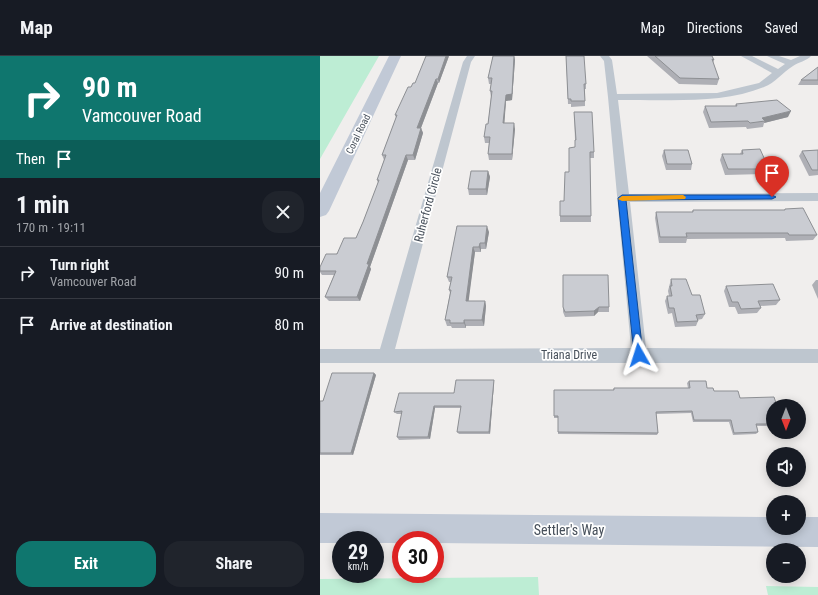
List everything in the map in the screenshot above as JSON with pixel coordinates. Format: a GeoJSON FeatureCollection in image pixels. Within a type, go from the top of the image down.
{"type":"FeatureCollection","features":[{"type":"Feature","properties":{"kind":"main road","name":"Coral Road"},"geometry":{"type":"LineString","coordinates":[[320,211],[395,56]]}},
{"type":"Feature","properties":{"kind":"main road","name":"Settler's Way"},"geometry":{"type":"LineString","coordinates":[[320,528],[818,532]]}},
{"type":"Feature","properties":{"kind":"street","name":"Ruherford Circle"},"geometry":{"type":"LineString","coordinates":[[386,355],[467,62],[471,56]]}},
{"type":"Feature","properties":{"kind":"street"},"geometry":{"type":"LineString","coordinates":[[604,56],[608,60],[613,97],[639,355]]}},
{"type":"Feature","properties":{"kind":"street"},"geometry":{"type":"LineString","coordinates":[[745,56],[780,73]]}},
{"type":"Feature","properties":{"kind":"street"},"geometry":{"type":"LineString","coordinates":[[771,56],[791,63]]}},
{"type":"Feature","properties":{"kind":"street"},"geometry":{"type":"LineString","coordinates":[[613,97],[716,96],[742,91],[762,85],[780,73],[791,63],[807,56]]}},
{"type":"Feature","properties":{"kind":"street"},"geometry":{"type":"LineString","coordinates":[[622,198],[818,197]]}},
{"type":"Feature","properties":{"kind":"street","name":"Triana Drive"},"geometry":{"type":"LineString","coordinates":[[320,356],[818,356]]}},
{"type":"Feature","properties":{"kind":"green space"},"geometry":{"type":"Polygon","coordinates":[[[320,56],[379,56],[320,159],[320,56]]]}},
{"type":"Feature","properties":{"kind":"green space"},"geometry":{"type":"Polygon","coordinates":[[[538,577],[539,595],[320,595],[320,579],[332,579],[332,583],[384,583],[384,578],[392,578],[392,583],[444,583],[444,578],[538,577]]]}},
{"type":"Feature","properties":{"kind":"green space"},"geometry":{"type":"Polygon","coordinates":[[[766,586],[818,587],[818,595],[768,595],[766,586]]]}},
{"type":"Feature","properties":{"kind":"building"},"geometry":{"type":"Polygon","coordinates":[[[426,56],[446,56],[417,128],[421,128],[413,155],[406,155],[367,264],[369,264],[357,297],[325,297],[336,271],[320,271],[320,267],[326,254],[337,254],[344,238],[356,238],[379,180],[377,180],[386,155],[382,155],[397,115],[395,115],[408,87],[411,87],[413,83],[415,83],[426,56]]]}},
{"type":"Feature","properties":{"kind":"building"},"geometry":{"type":"Polygon","coordinates":[[[493,56],[514,56],[512,94],[506,95],[503,123],[514,123],[512,154],[488,154],[490,137],[484,137],[486,124],[488,124],[492,91],[490,91],[492,78],[488,78],[493,56]]]}},
{"type":"Feature","properties":{"kind":"building"},"geometry":{"type":"Polygon","coordinates":[[[566,56],[584,56],[586,84],[584,84],[585,101],[571,101],[571,99],[568,99],[566,56]]]}},
{"type":"Feature","properties":{"kind":"building"},"geometry":{"type":"Polygon","coordinates":[[[655,56],[712,56],[719,79],[680,78],[655,56]]]}},
{"type":"Feature","properties":{"kind":"building"},"geometry":{"type":"Polygon","coordinates":[[[818,67],[818,80],[801,80],[818,67]]]}},
{"type":"Feature","properties":{"kind":"building"},"geometry":{"type":"Polygon","coordinates":[[[777,100],[791,111],[762,118],[765,121],[750,123],[748,121],[711,122],[705,106],[737,106],[736,104],[777,100]]]}},
{"type":"Feature","properties":{"kind":"building"},"geometry":{"type":"Polygon","coordinates":[[[574,112],[592,112],[594,152],[590,152],[591,216],[560,216],[560,201],[564,201],[565,172],[569,172],[569,148],[575,147],[576,140],[574,112]]]}},
{"type":"Feature","properties":{"kind":"building"},"geometry":{"type":"Polygon","coordinates":[[[760,149],[769,169],[728,169],[722,154],[743,154],[742,150],[760,149]]]}},
{"type":"Feature","properties":{"kind":"building"},"geometry":{"type":"Polygon","coordinates":[[[664,150],[688,150],[692,164],[667,164],[664,150]]]}},
{"type":"Feature","properties":{"kind":"building"},"geometry":{"type":"Polygon","coordinates":[[[818,150],[818,170],[812,170],[802,151],[818,150]]]}},
{"type":"Feature","properties":{"kind":"building"},"geometry":{"type":"Polygon","coordinates":[[[471,171],[488,171],[486,189],[468,189],[471,171]]]}},
{"type":"Feature","properties":{"kind":"building"},"geometry":{"type":"Polygon","coordinates":[[[803,208],[817,235],[789,235],[788,233],[686,233],[687,237],[660,237],[656,212],[693,212],[693,210],[785,210],[803,208]]]}},
{"type":"Feature","properties":{"kind":"building"},"geometry":{"type":"Polygon","coordinates":[[[457,226],[487,226],[485,243],[480,243],[479,247],[473,247],[466,301],[485,301],[482,320],[464,320],[464,323],[450,323],[450,320],[445,320],[452,277],[447,277],[457,226]]]}},
{"type":"Feature","properties":{"kind":"building"},"geometry":{"type":"Polygon","coordinates":[[[563,275],[608,275],[609,307],[599,307],[594,311],[565,312],[563,307],[563,275]]]}},
{"type":"Feature","properties":{"kind":"building"},"geometry":{"type":"Polygon","coordinates":[[[671,279],[686,279],[692,295],[700,295],[705,314],[696,315],[698,321],[677,322],[674,308],[669,308],[667,296],[672,296],[670,286],[672,286],[671,279]]]}},
{"type":"Feature","properties":{"kind":"building"},"geometry":{"type":"Polygon","coordinates":[[[773,284],[780,300],[758,301],[761,308],[741,309],[738,302],[732,302],[726,286],[773,284]]]}},
{"type":"Feature","properties":{"kind":"building"},"geometry":{"type":"Polygon","coordinates":[[[332,373],[374,373],[351,453],[320,453],[320,401],[323,401],[332,373]]]}},
{"type":"Feature","properties":{"kind":"building"},"geometry":{"type":"Polygon","coordinates":[[[456,380],[494,380],[489,432],[457,432],[461,406],[434,406],[428,437],[397,437],[402,411],[394,412],[399,393],[454,393],[456,380]]]}},
{"type":"Feature","properties":{"kind":"building"},"geometry":{"type":"Polygon","coordinates":[[[689,381],[706,381],[707,388],[713,388],[714,391],[738,391],[740,398],[774,397],[775,399],[766,399],[766,424],[756,424],[758,432],[734,433],[731,420],[694,420],[692,411],[656,412],[658,433],[558,432],[558,416],[554,416],[554,390],[690,388],[689,381]]]}},
{"type":"Feature","properties":{"kind":"slow traffic"},"geometry":{"type":"LineString","coordinates":[[622,199],[683,197]]}},
{"type":"Feature","properties":{"kind":"route"},"geometry":{"type":"LineString","coordinates":[[639,355],[622,198],[772,197]]}}]}
